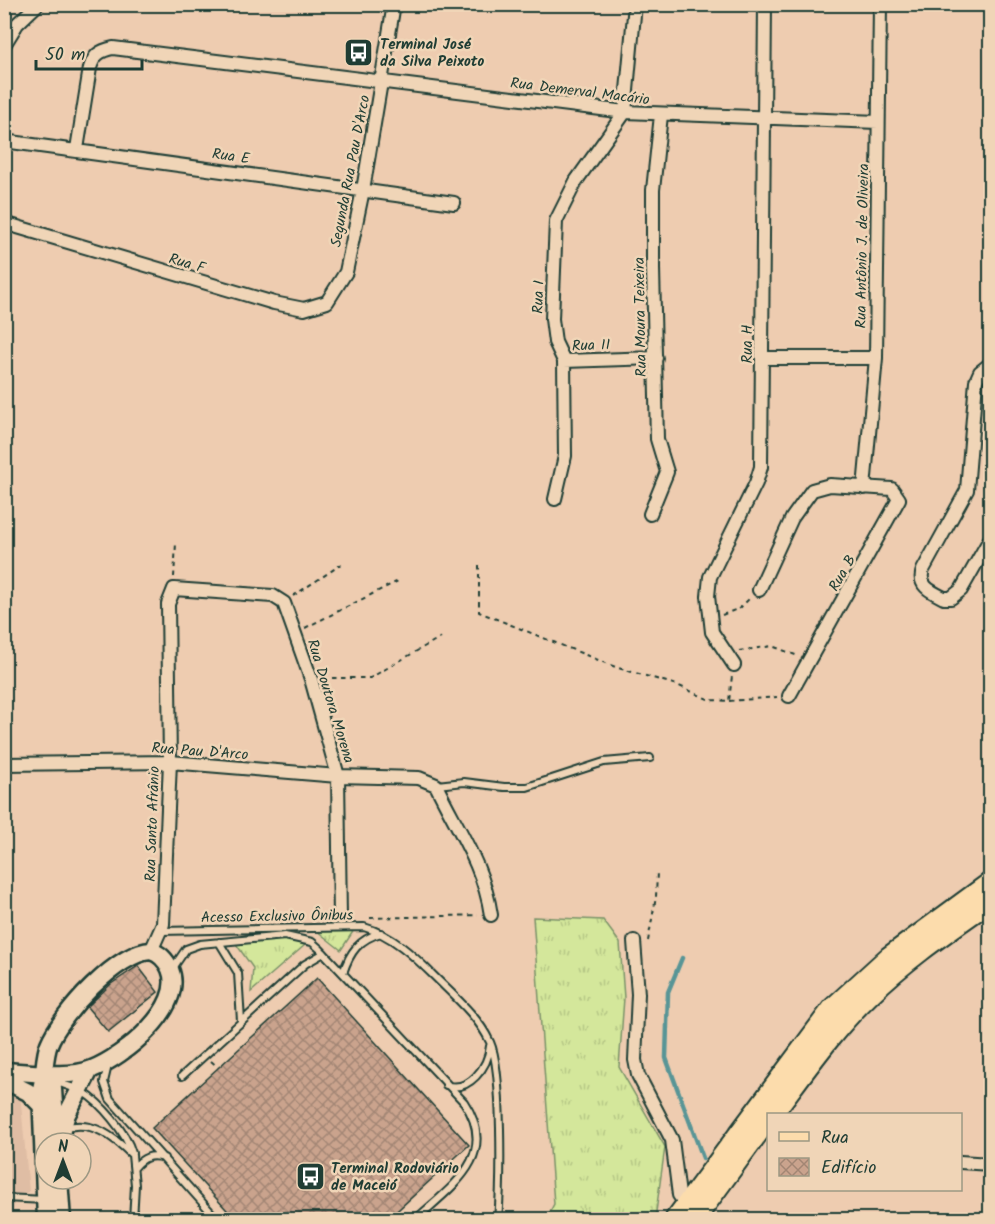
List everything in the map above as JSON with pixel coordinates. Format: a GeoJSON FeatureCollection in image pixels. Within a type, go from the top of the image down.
{"type":"FeatureCollection","features":[{"type":"Feature","properties":{"kind":"main road"},"geometry":{"type":"LineString","coordinates":[[685,1215],[833,1008],[889,957],[990,884]]}},
{"type":"Feature","properties":{"kind":"main road"},"geometry":{"type":"LineString","coordinates":[[773,1113],[819,1052],[869,995],[900,966],[990,901]]}},
{"type":"Feature","properties":{"kind":"main road"},"geometry":{"type":"LineString","coordinates":[[685,1215],[767,1120]]}},
{"type":"Feature","properties":{"kind":"street"},"geometry":{"type":"LineString","coordinates":[[4,45],[17,24],[38,4]]}},
{"type":"Feature","properties":{"kind":"street","name":"Segunda Rua Pau D'Arco"},"geometry":{"type":"LineString","coordinates":[[346,272],[363,190],[394,4]]}},
{"type":"Feature","properties":{"kind":"street","name":"Rua H"},"geometry":{"type":"LineString","coordinates":[[734,665],[712,632],[708,596],[710,577],[756,483],[761,467],[762,120],[765,4]]}},
{"type":"Feature","properties":{"kind":"street","name":"Rua Antônio J. de Oliveira"},"geometry":{"type":"LineString","coordinates":[[864,488],[876,358],[880,4]]}},
{"type":"Feature","properties":{"kind":"street"},"geometry":{"type":"LineString","coordinates":[[625,112],[631,5]]}},
{"type":"Feature","properties":{"kind":"street","name":"Rua Demerval Macário"},"geometry":{"type":"LineString","coordinates":[[76,149],[90,68],[94,57],[101,50],[113,48],[661,116],[878,123]]}},
{"type":"Feature","properties":{"kind":"street","name":"Rua I"},"geometry":{"type":"LineString","coordinates":[[555,499],[565,456],[564,361],[555,342],[552,319],[556,220],[576,181],[625,112]]}},
{"type":"Feature","properties":{"kind":"street","name":"Rua Moura Teixeira"},"geometry":{"type":"LineString","coordinates":[[650,514],[667,472],[657,440],[653,190],[661,116]]}},
{"type":"Feature","properties":{"kind":"street","name":"Rua E"},"geometry":{"type":"LineString","coordinates":[[4,141],[76,149],[454,203]]}},
{"type":"Feature","properties":{"kind":"street","name":"Rua F"},"geometry":{"type":"LineString","coordinates":[[4,223],[189,280],[304,309],[327,302],[346,272]]}},
{"type":"Feature","properties":{"kind":"street","name":"Rua II"},"geometry":{"type":"LineString","coordinates":[[564,361],[656,358]]}},
{"type":"Feature","properties":{"kind":"street"},"geometry":{"type":"LineString","coordinates":[[762,358],[876,358]]}},
{"type":"Feature","properties":{"kind":"street"},"geometry":{"type":"LineString","coordinates":[[990,364],[980,372],[976,381],[967,490],[934,545],[923,570],[921,580],[927,589],[948,598],[961,590],[990,539]]}},
{"type":"Feature","properties":{"kind":"street"},"geometry":{"type":"LineString","coordinates":[[759,590],[792,518],[808,494],[818,487],[830,485],[864,488]]}},
{"type":"Feature","properties":{"kind":"street","name":"Rua B"},"geometry":{"type":"LineString","coordinates":[[789,696],[899,499],[892,489],[864,488]]}},
{"type":"Feature","properties":{"kind":"street"},"geometry":{"type":"LineString","coordinates":[[174,589],[273,596],[284,603]]}},
{"type":"Feature","properties":{"kind":"street","name":"Rua Santo Afrânio"},"geometry":{"type":"LineString","coordinates":[[151,951],[163,924],[170,762],[168,604],[174,589]]}},
{"type":"Feature","properties":{"kind":"street","name":"Rua Doutora Morena"},"geometry":{"type":"LineString","coordinates":[[284,603],[311,679],[338,776],[340,918]]}},
{"type":"Feature","properties":{"kind":"street","name":"Rua Pau D'Arco"},"geometry":{"type":"LineString","coordinates":[[4,764],[170,762],[338,776],[419,778],[436,785]]}},
{"type":"Feature","properties":{"kind":"street"},"geometry":{"type":"LineString","coordinates":[[436,785],[481,871],[487,887],[491,915]]}},
{"type":"Feature","properties":{"kind":"street"},"geometry":{"type":"LineString","coordinates":[[634,941],[638,994],[635,1060],[638,1075],[672,1140],[679,1194],[685,1215]]}},
{"type":"Feature","properties":{"kind":"street"},"geometry":{"type":"LineString","coordinates":[[4,1071],[52,1067],[90,1070],[109,1060],[145,1032],[168,1004],[173,983],[166,961],[151,951],[129,956],[68,1014],[50,1041],[52,1067],[54,1089],[58,1131]]}},
{"type":"Feature","properties":{"kind":"street"},"geometry":{"type":"LineString","coordinates":[[46,1220],[41,1089],[52,1067]]}},
{"type":"Feature","properties":{"kind":"street"},"geometry":{"type":"LineString","coordinates":[[62,1131],[90,1070]]}},
{"type":"Feature","properties":{"kind":"street"},"geometry":{"type":"LineString","coordinates":[[4,1080],[28,1092],[41,1105]]}},
{"type":"Feature","properties":{"kind":"street"},"geometry":{"type":"LineString","coordinates":[[962,1162],[990,1164]]}},
{"type":"Feature","properties":{"kind":"street"},"geometry":{"type":"LineString","coordinates":[[60,1191],[62,1220]]}},
{"type":"Feature","properties":{"kind":"lane"},"geometry":{"type":"LineString","coordinates":[[436,785],[464,782],[504,788],[527,787],[604,762],[650,758]]}},
{"type":"Feature","properties":{"kind":"lane","name":"Acesso Exclusivo Ônibus"},"geometry":{"type":"LineString","coordinates":[[161,931],[349,925],[383,933],[419,961],[479,1024],[490,1041],[498,1078],[498,1220]]}},
{"type":"Feature","properties":{"kind":"lane"},"geometry":{"type":"LineString","coordinates":[[343,973],[348,958],[357,946],[366,938],[383,933]]}},
{"type":"Feature","properties":{"kind":"lane","name":"Acesso Exclusivo Ônibus"},"geometry":{"type":"LineString","coordinates":[[171,972],[186,949],[219,942],[285,936],[312,942],[324,953],[445,1085],[464,1102],[473,1116],[477,1132],[474,1158],[469,1168],[415,1220]]}},
{"type":"Feature","properties":{"kind":"lane","name":"Acesso Exclusivo Ônibus"},"geometry":{"type":"LineString","coordinates":[[219,942],[238,973],[241,1021]]}},
{"type":"Feature","properties":{"kind":"lane"},"geometry":{"type":"LineString","coordinates":[[182,1077],[305,964],[324,953]]}},
{"type":"Feature","properties":{"kind":"lane"},"geometry":{"type":"LineString","coordinates":[[445,1085],[459,1086],[480,1073],[488,1061],[490,1041]]}},
{"type":"Feature","properties":{"kind":"lane"},"geometry":{"type":"LineString","coordinates":[[109,1060],[104,1082],[107,1093],[218,1220]]}},
{"type":"Feature","properties":{"kind":"lane"},"geometry":{"type":"LineString","coordinates":[[52,1067],[56,1081],[80,1090],[95,1101],[126,1138],[134,1168],[133,1220]]}},
{"type":"Feature","properties":{"kind":"lane"},"geometry":{"type":"LineString","coordinates":[[69,1131],[75,1126],[94,1128],[108,1134],[132,1155]]}},
{"type":"Feature","properties":{"kind":"lane"},"geometry":{"type":"LineString","coordinates":[[134,1168],[145,1158],[156,1156],[165,1158]]}},
{"type":"Feature","properties":{"kind":"lane"},"geometry":{"type":"LineString","coordinates":[[4,1198],[45,1200]]}},
{"type":"Feature","properties":{"kind":"path"},"geometry":{"type":"LineString","coordinates":[[174,589],[176,543]]}},
{"type":"Feature","properties":{"kind":"path"},"geometry":{"type":"LineString","coordinates":[[284,603],[345,562]]}},
{"type":"Feature","properties":{"kind":"path"},"geometry":{"type":"LineString","coordinates":[[479,565],[479,612],[618,668],[677,685],[710,700],[729,701],[789,696]]}},
{"type":"Feature","properties":{"kind":"path"},"geometry":{"type":"LineString","coordinates":[[294,633],[400,580]]}},
{"type":"Feature","properties":{"kind":"path"},"geometry":{"type":"LineString","coordinates":[[711,619],[740,608],[759,590]]}},
{"type":"Feature","properties":{"kind":"path"},"geometry":{"type":"LineString","coordinates":[[311,679],[370,678],[441,637]]}},
{"type":"Feature","properties":{"kind":"path"},"geometry":{"type":"LineString","coordinates":[[728,653],[772,646],[808,660]]}},
{"type":"Feature","properties":{"kind":"path"},"geometry":{"type":"LineString","coordinates":[[729,701],[734,665]]}},
{"type":"Feature","properties":{"kind":"path"},"geometry":{"type":"LineString","coordinates":[[646,951],[656,897],[657,872]]}},
{"type":"Feature","properties":{"kind":"shaded area"},"geometry":{"type":"Polygon","coordinates":[[[4,1090],[20,1093],[29,1191],[14,1201],[13,1219],[5,1219],[4,1090]]]}},
{"type":"Feature","properties":{"kind":"green space"},"geometry":{"type":"Polygon","coordinates":[[[533,917],[603,920],[620,943],[624,998],[619,1067],[665,1147],[655,1219],[546,1219],[554,1204],[533,917]]]}},
{"type":"Feature","properties":{"kind":"green space"},"geometry":{"type":"Polygon","coordinates":[[[354,930],[341,950],[317,931],[354,930]]]}},
{"type":"Feature","properties":{"kind":"green space"},"geometry":{"type":"Polygon","coordinates":[[[291,939],[305,942],[305,945],[251,992],[253,968],[236,944],[291,939]]]}},
{"type":"Feature","properties":{"kind":"building"},"geometry":{"type":"Polygon","coordinates":[[[138,966],[158,992],[108,1032],[87,1007],[111,984],[138,966]]]}},
{"type":"Feature","properties":{"kind":"building"},"geometry":{"type":"Polygon","coordinates":[[[317,978],[469,1145],[387,1220],[236,1220],[152,1128],[317,978]]]}},
{"type":"Feature","properties":{"kind":"waterway"},"geometry":{"type":"LineString","coordinates":[[682,958],[668,992],[666,1058],[703,1158]]}},
{"type":"Feature","properties":{"kind":"place","name":"Terminal José da Silva Peixoto"},"geometry":{"type":"Point","coordinates":[359,53]}},
{"type":"Feature","properties":{"kind":"place","name":"Terminal Rodoviário de Maceió"},"geometry":{"type":"Point","coordinates":[310,1177]}}]}
